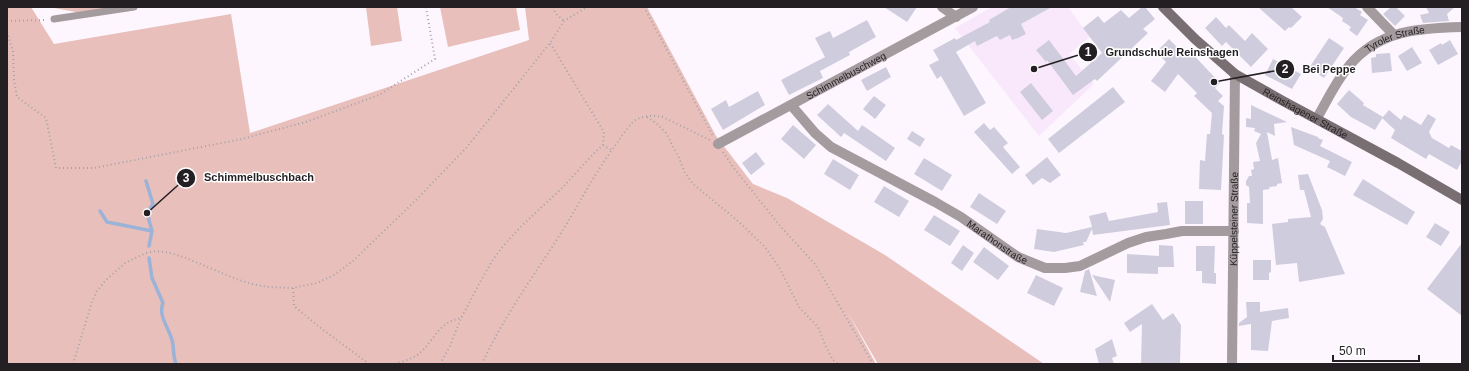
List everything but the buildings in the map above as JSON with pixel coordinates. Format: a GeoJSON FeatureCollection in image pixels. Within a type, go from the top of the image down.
{"type":"FeatureCollection","features":[{"type":"Feature","properties":{"kind":"main road","name":"Reinshagener Straße"},"geometry":{"type":"LineString","coordinates":[[1163,7],[1200,44],[1235,74],[1317,118],[1462,200]]}},
{"type":"Feature","properties":{"kind":"street"},"geometry":{"type":"LineString","coordinates":[[942,7],[956,17]]}},
{"type":"Feature","properties":{"kind":"street","name":"Schimmelbuschweg"},"geometry":{"type":"LineString","coordinates":[[718,144],[973,7]]}},
{"type":"Feature","properties":{"kind":"street"},"geometry":{"type":"LineString","coordinates":[[1367,7],[1394,35]]}},
{"type":"Feature","properties":{"kind":"street","name":"Tyroler Straße"},"geometry":{"type":"LineString","coordinates":[[1317,118],[1339,80],[1355,59],[1367,49],[1394,35],[1412,30],[1462,27]]}},
{"type":"Feature","properties":{"kind":"street","name":"Küppelsteiner Straße"},"geometry":{"type":"LineString","coordinates":[[1232,364],[1235,74]]}},
{"type":"Feature","properties":{"kind":"street","name":"Marathonstraße"},"geometry":{"type":"LineString","coordinates":[[790,105],[815,134],[831,147],[961,217],[1018,257],[1045,268],[1080,266],[1128,243],[1166,234],[1182,231],[1234,231]]}},
{"type":"Feature","properties":{"kind":"lane"},"geometry":{"type":"LineString","coordinates":[[54,20],[134,7]]}},
{"type":"Feature","properties":{"kind":"path"},"geometry":{"type":"LineString","coordinates":[[7,32],[13,51],[14,80],[17,97],[46,118],[56,168],[94,168],[249,137],[306,122],[379,95],[436,59],[426,7]]}},
{"type":"Feature","properties":{"kind":"path"},"geometry":{"type":"LineString","coordinates":[[554,7],[555,13],[564,21]]}},
{"type":"Feature","properties":{"kind":"path"},"geometry":{"type":"LineString","coordinates":[[73,364],[92,302],[97,291],[106,280],[125,263],[146,253],[156,251],[171,253],[236,279],[268,287],[293,288],[317,283],[334,275],[353,262],[467,147],[550,43],[564,21],[587,7]]}},
{"type":"Feature","properties":{"kind":"path"},"geometry":{"type":"LineString","coordinates":[[644,7],[711,134],[733,167],[793,242],[815,264],[873,364]]}},
{"type":"Feature","properties":{"kind":"path"},"geometry":{"type":"LineString","coordinates":[[7,21],[54,20]]}},
{"type":"Feature","properties":{"kind":"path"},"geometry":{"type":"LineString","coordinates":[[440,364],[450,346],[461,318],[489,267],[508,241],[528,218],[559,190],[603,145],[604,132],[550,43]]}},
{"type":"Feature","properties":{"kind":"path"},"geometry":{"type":"LineString","coordinates":[[482,364],[492,341],[508,314],[568,222],[612,150],[634,122],[646,116],[655,115],[663,117],[718,144]]}},
{"type":"Feature","properties":{"kind":"path"},"geometry":{"type":"LineString","coordinates":[[646,116],[666,133],[679,158],[684,173],[693,184],[738,221],[765,247],[780,269],[799,307],[818,327],[833,360],[838,364]]}},
{"type":"Feature","properties":{"kind":"path"},"geometry":{"type":"LineString","coordinates":[[603,145],[612,150]]}},
{"type":"Feature","properties":{"kind":"path"},"geometry":{"type":"LineString","coordinates":[[293,288],[294,306],[369,364]]}},
{"type":"Feature","properties":{"kind":"path"},"geometry":{"type":"LineString","coordinates":[[395,364],[412,359],[419,354],[443,326],[453,319],[461,318]]}},
{"type":"Feature","properties":{"kind":"shaded area"},"geometry":{"type":"Polygon","coordinates":[[[7,7],[31,7],[54,44],[231,14],[250,133],[529,40],[525,7],[647,7],[716,136],[753,184],[787,198],[885,255],[1044,364],[878,364],[847,311],[876,364],[7,364],[7,7]]]}},
{"type":"Feature","properties":{"kind":"shaded area"},"geometry":{"type":"Polygon","coordinates":[[[49,7],[117,7],[81,13],[49,7]]]}},
{"type":"Feature","properties":{"kind":"shaded area"},"geometry":{"type":"Polygon","coordinates":[[[366,7],[397,7],[402,41],[371,46],[366,7]]]}},
{"type":"Feature","properties":{"kind":"shaded area"},"geometry":{"type":"Polygon","coordinates":[[[440,7],[516,7],[520,30],[448,47],[440,7]]]}},
{"type":"Feature","properties":{"kind":"shaded area"},"geometry":{"type":"Polygon","coordinates":[[[992,7],[1068,7],[1090,37],[1069,54],[1094,84],[1039,136],[955,28],[992,7]]]}},
{"type":"Feature","properties":{"kind":"waterway"},"geometry":{"type":"LineString","coordinates":[[146,181],[153,204],[147,213],[152,231],[149,246]]}},
{"type":"Feature","properties":{"kind":"waterway"},"geometry":{"type":"LineString","coordinates":[[100,211],[107,222],[152,231]]}},
{"type":"Feature","properties":{"kind":"waterway"},"geometry":{"type":"LineString","coordinates":[[149,258],[152,278],[163,303],[163,319],[172,340],[176,364]]}},
{"type":"Feature","properties":{"kind":"place","name":"Grundschule Reinshagen"},"geometry":{"type":"Point","coordinates":[1034,69]}},
{"type":"Feature","properties":{"kind":"place","name":"Bei Peppe"},"geometry":{"type":"Point","coordinates":[1214,82]}},
{"type":"Feature","properties":{"kind":"place","name":"Schimmelbuschbach"},"geometry":{"type":"Point","coordinates":[147,213]}}]}
